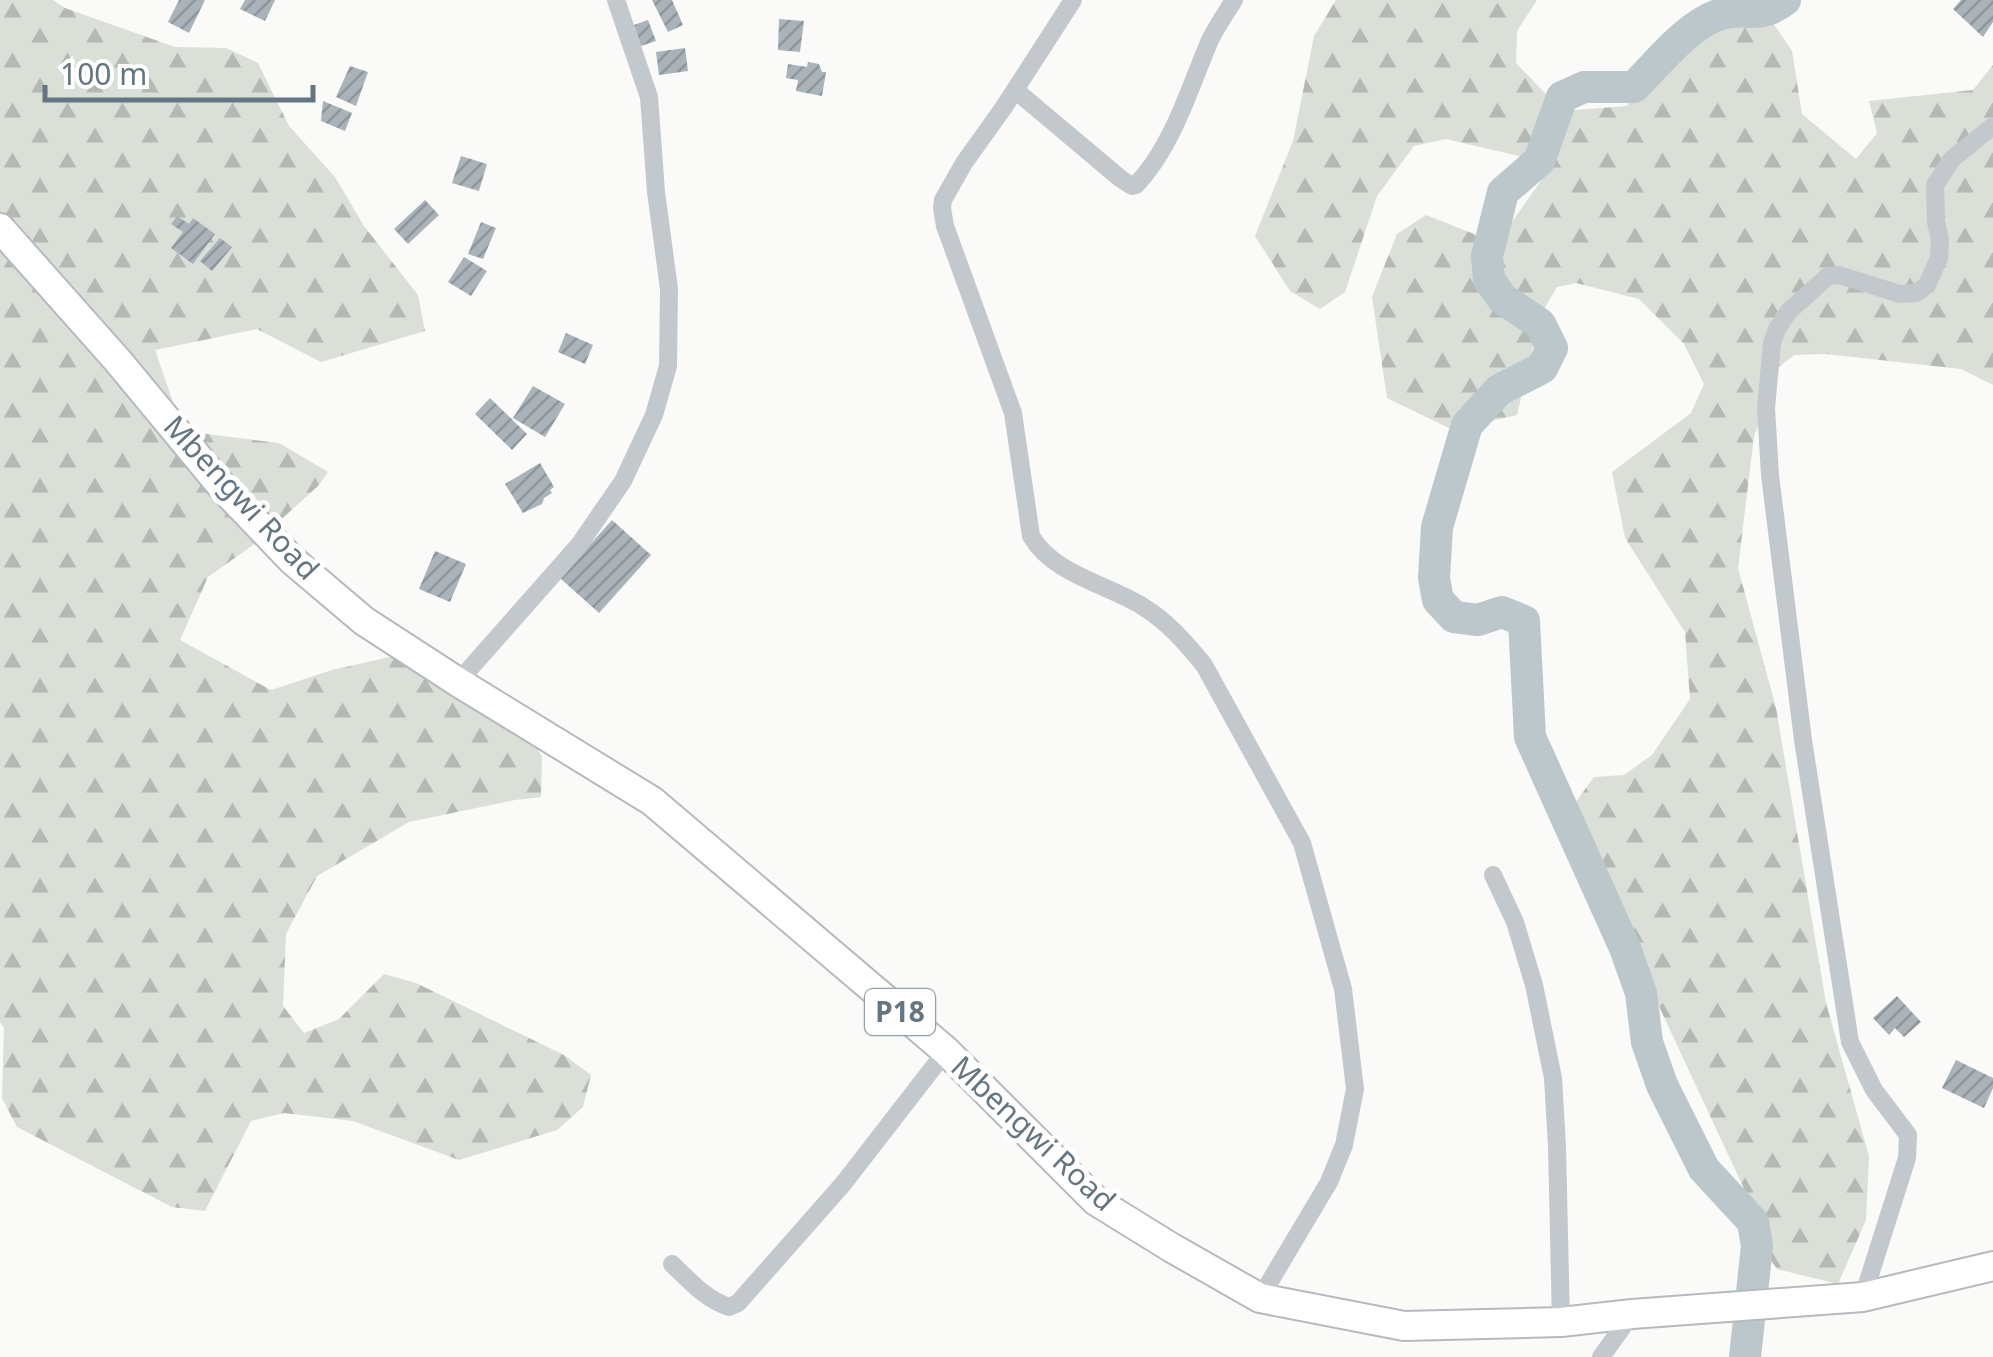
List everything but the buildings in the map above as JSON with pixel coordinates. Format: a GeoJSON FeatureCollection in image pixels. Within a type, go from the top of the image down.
{"type":"FeatureCollection","features":[{"type":"Feature","properties":{"kind":"main road","name":"Mbengwi Road"},"geometry":{"type":"LineString","coordinates":[[0,228],[224,488],[292,560],[364,621],[652,800],[946,1051],[1096,1201],[1260,1298],[1404,1326],[1561,1322],[1863,1297],[1993,1266]]}},
{"type":"Feature","properties":{"kind":"street"},"geometry":{"type":"LineString","coordinates":[[1073,0],[964,164],[942,208],[945,226],[1013,413],[1031,536],[1056,562],[1140,604],[1186,642],[1204,665],[1302,843],[1344,989],[1355,1089],[1344,1144],[1329,1182],[1260,1298]]}},
{"type":"Feature","properties":{"kind":"street"},"geometry":{"type":"LineString","coordinates":[[1015,90],[1121,179],[1136,185],[1157,157],[1183,108],[1212,36],[1234,0]]}},
{"type":"Feature","properties":{"kind":"street"},"geometry":{"type":"LineString","coordinates":[[458,682],[579,544],[623,481],[654,415],[668,366],[669,288],[649,97],[618,1]]}},
{"type":"Feature","properties":{"kind":"street"},"geometry":{"type":"LineString","coordinates":[[1863,1297],[1909,1145],[1908,1135],[1874,1090],[1850,1042],[1803,740],[1770,475],[1766,408],[1772,343],[1788,312],[1828,276],[1839,275],[1900,294],[1916,293],[1927,285],[1940,258],[1935,185],[1952,158],[1993,126]]}},
{"type":"Feature","properties":{"kind":"street"},"geometry":{"type":"LineString","coordinates":[[1493,875],[1515,922],[1534,985],[1552,1078],[1558,1146],[1561,1322]]}},
{"type":"Feature","properties":{"kind":"street"},"geometry":{"type":"LineString","coordinates":[[672,1264],[705,1296],[729,1307],[738,1303],[853,1172],[946,1051]]}},
{"type":"Feature","properties":{"kind":"street"},"geometry":{"type":"LineString","coordinates":[[1601,1357],[1632,1314]]}},
{"type":"Feature","properties":{"kind":"green space"},"geometry":{"type":"Polygon","coordinates":[[[0,0],[53,0],[65,8],[175,47],[226,48],[258,63],[289,126],[335,177],[364,226],[418,295],[425,331],[321,362],[257,329],[155,350],[183,431],[279,443],[328,472],[318,486],[253,545],[208,577],[180,640],[271,690],[390,657],[470,671],[518,712],[542,757],[541,797],[409,822],[317,876],[286,934],[283,1006],[304,1033],[339,1019],[384,974],[416,983],[564,1055],[591,1075],[583,1107],[557,1130],[459,1160],[353,1121],[284,1113],[251,1121],[205,1211],[172,1207],[17,1127],[2,1098],[0,0]]]}},
{"type":"Feature","properties":{"kind":"green space"},"geometry":{"type":"Polygon","coordinates":[[[1336,0],[1537,0],[1517,31],[1516,63],[1562,111],[1627,106],[1679,26],[1707,9],[1771,20],[1792,51],[1802,114],[1856,159],[1877,133],[1869,101],[1973,90],[1993,65],[1993,385],[1961,369],[1826,354],[1794,355],[1770,374],[1758,396],[1766,408],[1754,436],[1738,568],[1776,708],[1826,1003],[1869,1156],[1866,1220],[1838,1284],[1777,1269],[1758,1242],[1754,1210],[1594,867],[1575,803],[1594,777],[1624,775],[1652,755],[1690,699],[1685,632],[1625,538],[1612,472],[1691,413],[1704,384],[1684,344],[1639,299],[1576,283],[1557,287],[1540,316],[1517,415],[1453,430],[1387,398],[1372,297],[1397,234],[1426,215],[1497,243],[1543,178],[1519,156],[1446,139],[1414,146],[1377,196],[1345,292],[1320,309],[1290,291],[1255,236],[1293,141],[1314,36],[1336,0]]]}},
{"type":"Feature","properties":{"kind":"waterway"},"geometry":{"type":"LineString","coordinates":[[1745,1357],[1757,1246],[1753,1222],[1704,1169],[1662,1085],[1647,1042],[1641,993],[1625,948],[1530,737],[1524,621],[1502,612],[1478,620],[1454,617],[1438,600],[1434,578],[1437,527],[1467,425],[1499,390],[1542,368],[1552,348],[1540,324],[1503,299],[1489,280],[1487,256],[1503,192],[1539,161],[1562,97],[1584,87],[1634,87],[1673,46],[1707,20],[1728,12],[1766,10],[1785,0]]}}]}
